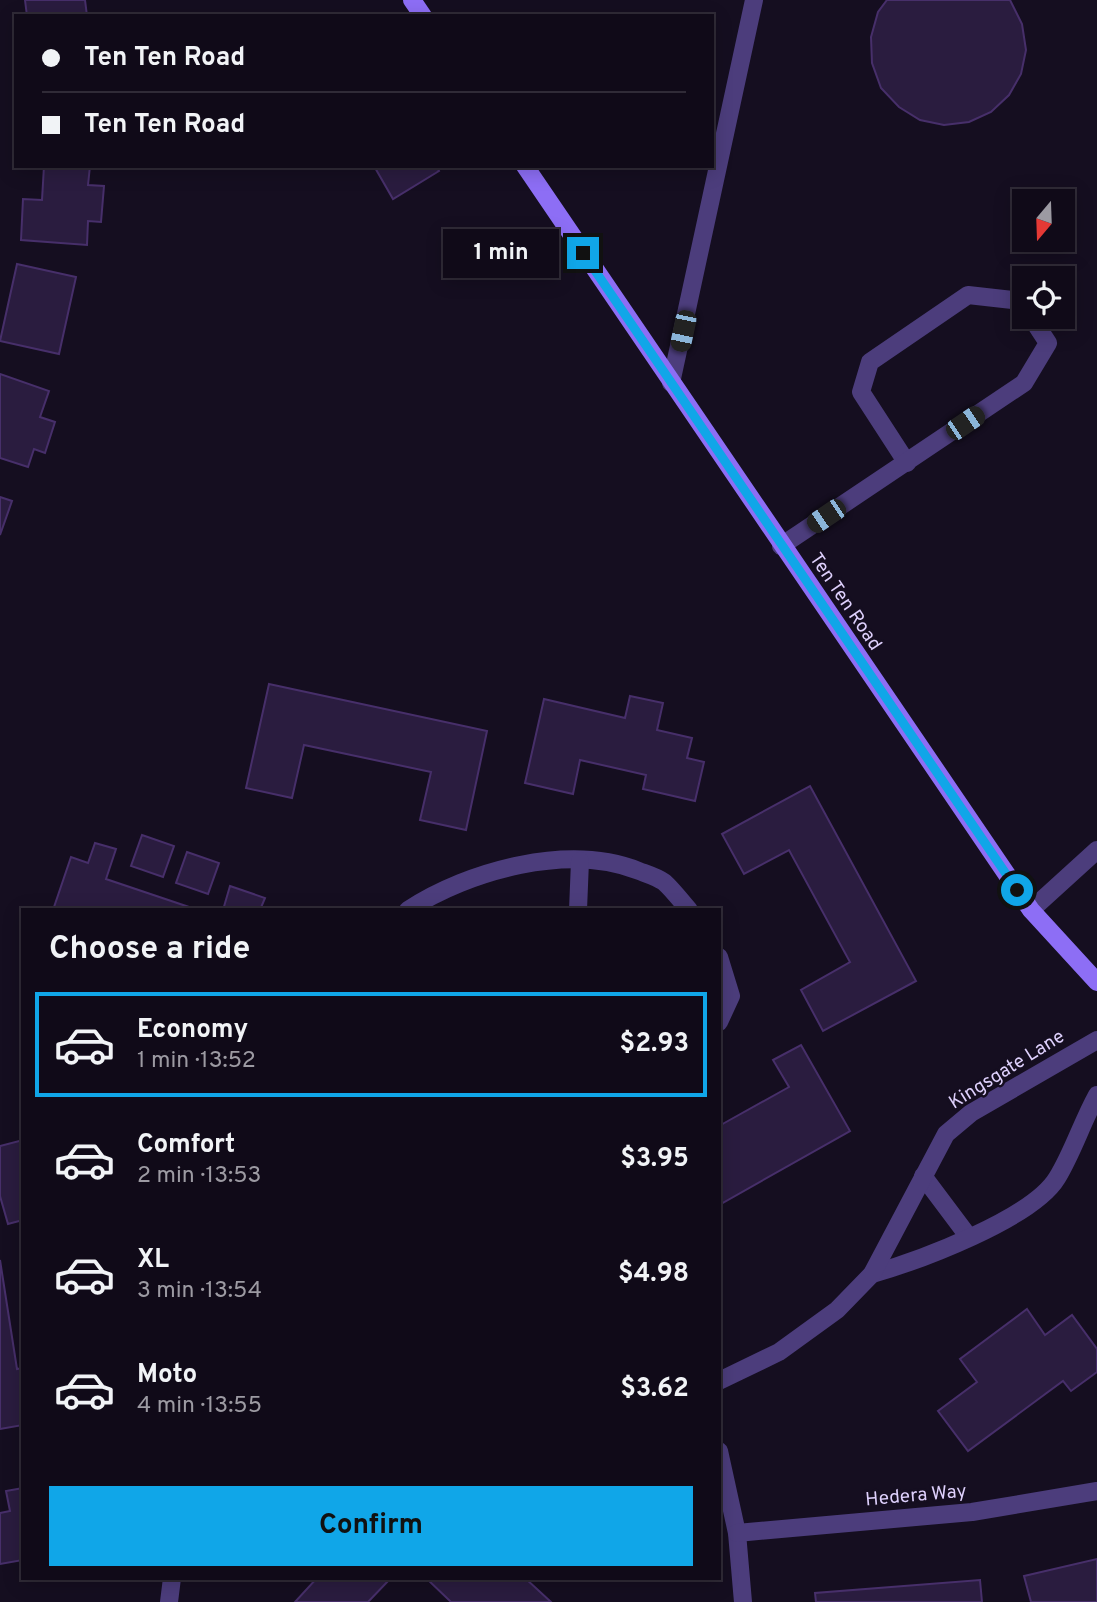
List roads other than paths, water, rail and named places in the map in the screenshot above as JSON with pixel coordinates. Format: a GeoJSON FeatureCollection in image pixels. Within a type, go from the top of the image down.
{"type":"FeatureCollection","features":[{"type":"Feature","properties":{"kind":"main road","name":"Ten Ten Road"},"geometry":{"type":"LineString","coordinates":[[526,168],[1031,910],[1097,982]]}},
{"type":"Feature","properties":{"kind":"street"},"geometry":{"type":"LineString","coordinates":[[671,383],[754,0]]}},
{"type":"Feature","properties":{"kind":"street"},"geometry":{"type":"LineString","coordinates":[[907,463],[861,392],[870,362],[968,295],[1012,299]]}},
{"type":"Feature","properties":{"kind":"street"},"geometry":{"type":"LineString","coordinates":[[781,546],[1024,383],[1048,343],[1039,329]]}},
{"type":"Feature","properties":{"kind":"street"},"geometry":{"type":"LineString","coordinates":[[1031,910],[1097,850]]}},
{"type":"Feature","properties":{"kind":"street"},"geometry":{"type":"LineString","coordinates":[[411,908],[448,887],[488,872],[564,859],[624,865],[662,881],[687,908]]}},
{"type":"Feature","properties":{"kind":"street"},"geometry":{"type":"LineString","coordinates":[[578,908],[580,861]]}},
{"type":"Feature","properties":{"kind":"street"},"geometry":{"type":"LineString","coordinates":[[721,964],[731,996],[721,1018]]}},
{"type":"Feature","properties":{"kind":"street","name":"Kingsgate Lane"},"geometry":{"type":"LineString","coordinates":[[721,1380],[779,1352],[837,1310],[872,1274],[946,1134],[971,1113],[1097,1040]]}},
{"type":"Feature","properties":{"kind":"street","name":"Kingsgate Lane"},"geometry":{"type":"LineString","coordinates":[[872,1274],[926,1256],[1009,1219],[1038,1198],[1056,1179],[1097,1095]]}},
{"type":"Feature","properties":{"kind":"street"},"geometry":{"type":"LineString","coordinates":[[923,1176],[968,1236]]}},
{"type":"Feature","properties":{"kind":"street"},"geometry":{"type":"LineString","coordinates":[[721,1460],[737,1533],[743,1602]]}},
{"type":"Feature","properties":{"kind":"street","name":"Hedera Way"},"geometry":{"type":"LineString","coordinates":[[737,1533],[972,1512],[1097,1491]]}},
{"type":"Feature","properties":{"kind":"street"},"geometry":{"type":"LineString","coordinates":[[169,1602],[172,1580]]}}]}
